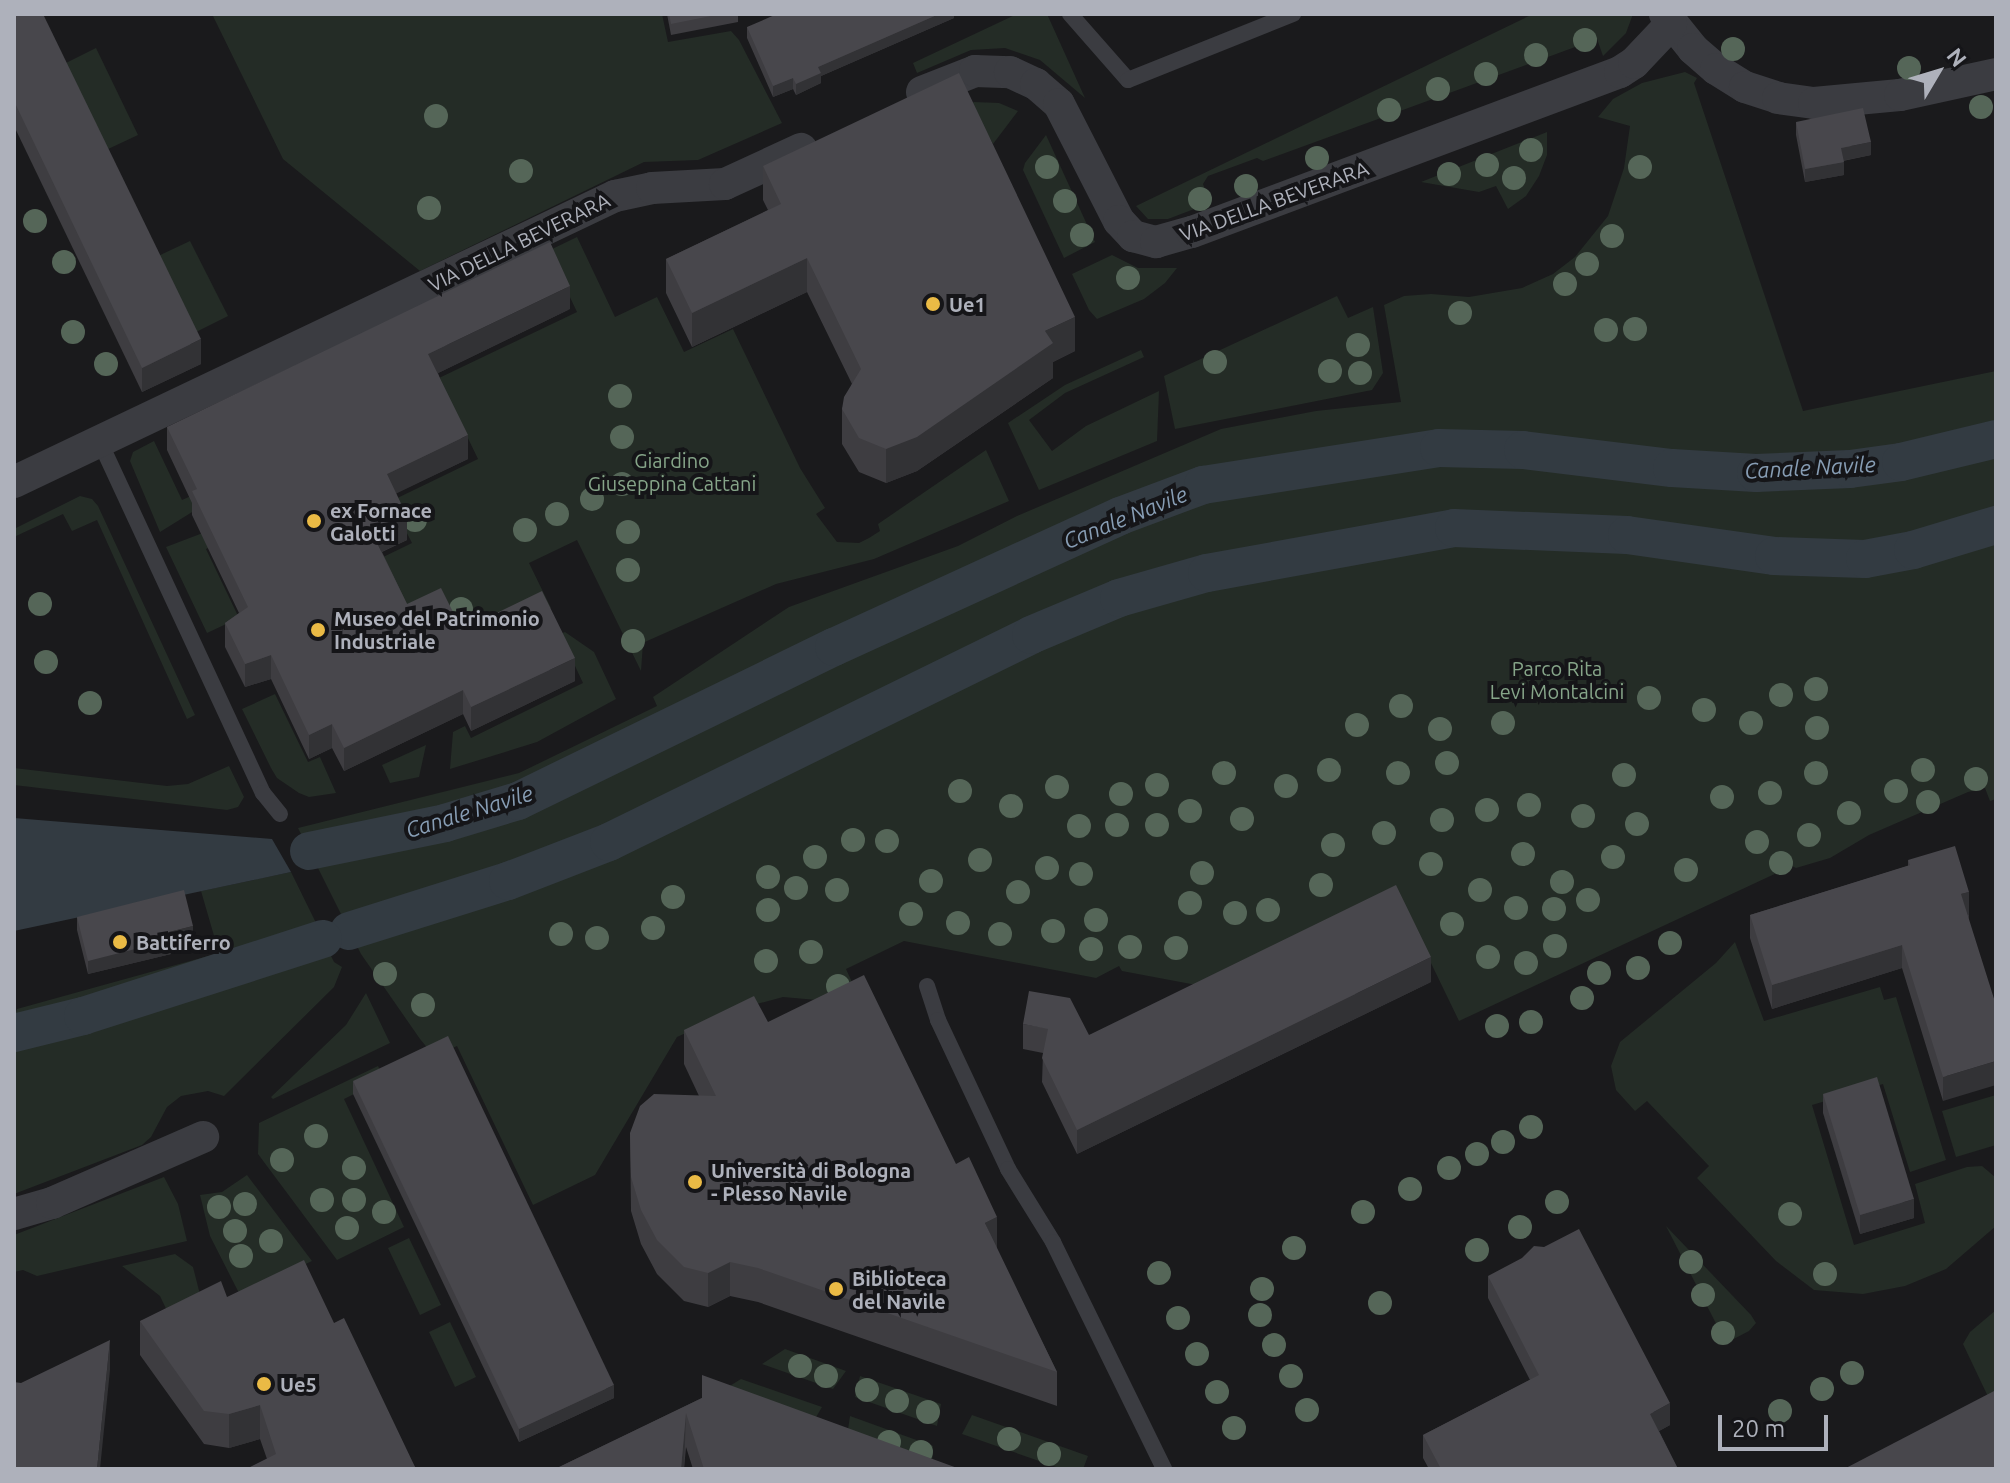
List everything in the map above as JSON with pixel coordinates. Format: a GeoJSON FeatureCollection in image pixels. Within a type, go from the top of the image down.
{"type":"FeatureCollection","features":[{"type":"Feature","properties":{"kind":"street"},"geometry":{"type":"LineString","coordinates":[[1668,19],[1716,69],[1745,87],[1778,98],[1814,103],[1900,95],[1996,74]]}},
{"type":"Feature","properties":{"kind":"street","name":"VIA DELLA BEVERARA"},"geometry":{"type":"LineString","coordinates":[[893,105],[975,71],[1010,72],[1036,84],[1059,104],[1119,221],[1133,236],[1156,242],[1192,232],[1620,72],[1634,63],[1668,19]]}},
{"type":"Feature","properties":{"kind":"street","name":"VIA DELLA BEVERARA"},"geometry":{"type":"LineString","coordinates":[[14,482],[615,196],[652,188],[725,184],[823,138]]}},
{"type":"Feature","properties":{"kind":"street"},"geometry":{"type":"LineString","coordinates":[[14,1214],[52,1203],[203,1137]]}},
{"type":"Feature","properties":{"kind":"lane"},"geometry":{"type":"LineString","coordinates":[[1070,14],[1128,80],[1293,14]]}},
{"type":"Feature","properties":{"kind":"lane"},"geometry":{"type":"LineString","coordinates":[[100,442],[263,793],[280,814]]}},
{"type":"Feature","properties":{"kind":"lane"},"geometry":{"type":"LineString","coordinates":[[927,986],[938,1020],[1008,1169],[1053,1242],[1164,1469]]}},
{"type":"Feature","properties":{"kind":"green space"},"geometry":{"type":"Polygon","coordinates":[[[212,14],[662,14],[668,42],[731,31],[739,40],[782,123],[698,160],[644,162],[420,271],[283,159],[212,14]]]}},
{"type":"Feature","properties":{"kind":"green space"},"geometry":{"type":"Polygon","coordinates":[[[1017,14],[1047,14],[1085,98],[1040,60],[1005,48],[971,50],[917,73],[913,63],[1017,14]]]}},
{"type":"Feature","properties":{"kind":"green space"},"geometry":{"type":"Polygon","coordinates":[[[1533,14],[1633,14],[1626,33],[1603,56],[1597,39],[1263,161],[1257,158],[1208,176],[1203,184],[1210,203],[1168,219],[1148,219],[1136,206],[1533,14]]]}},
{"type":"Feature","properties":{"kind":"green space"},"geometry":{"type":"Polygon","coordinates":[[[96,48],[138,135],[106,150],[64,64],[96,48]]]}},
{"type":"Feature","properties":{"kind":"green space","name":"Parco Rita Levi Montalcini"},"geometry":{"type":"Polygon","coordinates":[[[1685,72],[1697,78],[1694,83],[1803,411],[1996,371],[1996,799],[1990,801],[1985,788],[1968,792],[1869,835],[1830,858],[1796,868],[1792,866],[1459,1021],[1400,899],[1207,987],[1122,971],[1119,966],[1096,978],[904,941],[846,969],[862,1004],[783,997],[742,1008],[677,1037],[595,1175],[533,1205],[457,1046],[434,1056],[420,1039],[361,954],[298,828],[519,773],[657,706],[653,697],[789,607],[958,546],[1017,516],[1221,429],[1316,411],[1401,402],[1384,305],[1404,296],[1431,294],[1469,297],[1522,288],[1553,274],[1575,257],[1608,216],[1624,168],[1630,126],[1598,117],[1613,99],[1642,83],[1685,72]]]}},
{"type":"Feature","properties":{"kind":"green space"},"geometry":{"type":"Polygon","coordinates":[[[999,103],[1018,111],[993,144],[970,104],[999,103]]]}},
{"type":"Feature","properties":{"kind":"green space"},"geometry":{"type":"Polygon","coordinates":[[[1547,132],[1547,155],[1539,176],[1526,196],[1508,209],[1496,186],[1479,192],[1421,182],[1547,132]]]}},
{"type":"Feature","properties":{"kind":"green space"},"geometry":{"type":"Polygon","coordinates":[[[1046,135],[1095,242],[1064,258],[1023,170],[1046,135]]]}},
{"type":"Feature","properties":{"kind":"green space","name":"Giardino Giuseppina Cattani"},"geometry":{"type":"Polygon","coordinates":[[[577,237],[615,317],[657,297],[684,352],[733,329],[800,468],[825,508],[816,514],[837,542],[859,543],[869,538],[880,531],[878,524],[986,450],[1009,501],[874,559],[776,584],[647,641],[643,643],[641,671],[577,540],[529,563],[551,608],[428,668],[377,560],[412,543],[394,508],[356,518],[478,459],[439,378],[577,312],[548,251],[577,237]]]}},
{"type":"Feature","properties":{"kind":"green space"},"geometry":{"type":"Polygon","coordinates":[[[190,241],[228,316],[194,333],[156,257],[190,241]]]}},
{"type":"Feature","properties":{"kind":"green space"},"geometry":{"type":"Polygon","coordinates":[[[1112,255],[1138,268],[1177,268],[1165,283],[1144,299],[1097,319],[1089,310],[1072,274],[1112,255]]]}},
{"type":"Feature","properties":{"kind":"green space"},"geometry":{"type":"Polygon","coordinates":[[[1337,296],[1348,318],[1373,307],[1383,373],[1372,390],[1175,429],[1164,376],[1337,296]]]}},
{"type":"Feature","properties":{"kind":"green space"},"geometry":{"type":"Polygon","coordinates":[[[1141,350],[1144,357],[1065,393],[1029,420],[1052,451],[1086,426],[1159,391],[1157,441],[1039,490],[1008,423],[1065,385],[1141,350]]]}},
{"type":"Feature","properties":{"kind":"green space"},"geometry":{"type":"Polygon","coordinates":[[[154,441],[182,500],[191,496],[197,509],[160,532],[130,461],[133,452],[154,441]]]}},
{"type":"Feature","properties":{"kind":"green space"},"geometry":{"type":"Polygon","coordinates":[[[80,496],[92,499],[98,506],[195,715],[187,719],[97,520],[72,531],[63,514],[14,537],[14,529],[80,496]]]}},
{"type":"Feature","properties":{"kind":"green space"},"geometry":{"type":"Polygon","coordinates":[[[208,531],[215,545],[206,549],[239,618],[207,633],[166,547],[208,531]]]}},
{"type":"Feature","properties":{"kind":"green space"},"geometry":{"type":"Polygon","coordinates":[[[565,632],[594,652],[616,699],[537,742],[450,769],[453,732],[465,726],[471,738],[583,683],[560,634],[565,632]]]}},
{"type":"Feature","properties":{"kind":"green space"},"geometry":{"type":"Polygon","coordinates":[[[275,694],[308,762],[320,757],[336,793],[309,797],[277,778],[242,709],[275,694]]]}},
{"type":"Feature","properties":{"kind":"green space"},"geometry":{"type":"Polygon","coordinates":[[[426,745],[419,777],[390,783],[382,765],[426,745]]]}},
{"type":"Feature","properties":{"kind":"green space"},"geometry":{"type":"Polygon","coordinates":[[[229,766],[244,797],[238,807],[227,810],[14,785],[14,768],[167,786],[188,784],[229,766]]]}},
{"type":"Feature","properties":{"kind":"green space"},"geometry":{"type":"Polygon","coordinates":[[[291,872],[319,929],[207,964],[187,966],[87,1005],[14,1019],[17,1009],[219,953],[201,891],[291,872]]]}},
{"type":"Feature","properties":{"kind":"green space"},"geometry":{"type":"Polygon","coordinates":[[[1735,942],[1764,1021],[1880,987],[1884,1000],[1896,997],[1946,1160],[1910,1172],[1883,1084],[1812,1105],[1854,1245],[1925,1223],[1915,1184],[1967,1167],[1982,1166],[1995,1177],[1996,1226],[1946,1269],[1905,1286],[1863,1294],[1814,1290],[1776,1261],[1697,1178],[1709,1166],[1647,1101],[1635,1111],[1616,1090],[1611,1066],[1620,1042],[1716,963],[1735,942]]]}},
{"type":"Feature","properties":{"kind":"green space"},"geometry":{"type":"Polygon","coordinates":[[[326,946],[334,962],[342,967],[334,987],[224,1096],[208,1091],[181,1096],[167,1107],[151,1137],[142,1145],[14,1194],[14,1044],[36,1035],[54,1037],[326,946]]]}},
{"type":"Feature","properties":{"kind":"green space"},"geometry":{"type":"Polygon","coordinates":[[[366,993],[390,1043],[273,1099],[271,1097],[346,1025],[366,993]]]}},
{"type":"Feature","properties":{"kind":"green space"},"geometry":{"type":"Polygon","coordinates":[[[378,1066],[384,1079],[344,1099],[404,1227],[337,1260],[258,1154],[259,1123],[378,1066]]]}},
{"type":"Feature","properties":{"kind":"green space"},"geometry":{"type":"Polygon","coordinates":[[[1996,1095],[1996,1145],[1956,1157],[1942,1111],[1996,1095]]]}},
{"type":"Feature","properties":{"kind":"green space"},"geometry":{"type":"Polygon","coordinates":[[[247,1175],[312,1261],[240,1295],[210,1236],[200,1195],[222,1192],[247,1175]]]}},
{"type":"Feature","properties":{"kind":"green space"},"geometry":{"type":"Polygon","coordinates":[[[164,1177],[178,1204],[187,1241],[37,1276],[23,1270],[14,1272],[14,1235],[164,1177]]]}},
{"type":"Feature","properties":{"kind":"green space"},"geometry":{"type":"Polygon","coordinates":[[[1666,1226],[1751,1315],[1756,1323],[1749,1331],[1726,1343],[1666,1226]]]}},
{"type":"Feature","properties":{"kind":"green space"},"geometry":{"type":"Polygon","coordinates":[[[409,1238],[441,1305],[420,1315],[388,1248],[409,1238]]]}},
{"type":"Feature","properties":{"kind":"green space"},"geometry":{"type":"Polygon","coordinates":[[[175,1254],[193,1267],[207,1322],[179,1336],[160,1296],[122,1266],[175,1254]]]}},
{"type":"Feature","properties":{"kind":"green space"},"geometry":{"type":"Polygon","coordinates":[[[1996,1310],[1996,1403],[1992,1405],[1963,1344],[1970,1332],[1996,1310]]]}},
{"type":"Feature","properties":{"kind":"green space"},"geometry":{"type":"Polygon","coordinates":[[[450,1322],[476,1377],[455,1387],[429,1332],[450,1322]]]}},
{"type":"Feature","properties":{"kind":"green space"},"geometry":{"type":"Polygon","coordinates":[[[785,1349],[846,1371],[833,1389],[762,1364],[785,1349]]]}},
{"type":"Feature","properties":{"kind":"green space"},"geometry":{"type":"Polygon","coordinates":[[[860,1376],[941,1404],[937,1426],[855,1397],[860,1376]]]}},
{"type":"Feature","properties":{"kind":"green space"},"geometry":{"type":"Polygon","coordinates":[[[741,1379],[822,1407],[812,1424],[720,1392],[741,1379]]]}},
{"type":"Feature","properties":{"kind":"green space"},"geometry":{"type":"Polygon","coordinates":[[[972,1415],[1088,1456],[1083,1469],[1062,1469],[962,1434],[972,1415]]]}},
{"type":"Feature","properties":{"kind":"green space"},"geometry":{"type":"Polygon","coordinates":[[[850,1416],[933,1446],[932,1465],[847,1436],[850,1416]]]}},
{"type":"Feature","properties":{"kind":"shaded area"},"geometry":{"type":"Polygon","coordinates":[[[14,818],[272,839],[291,872],[14,931],[14,818]]]}},
{"type":"Feature","properties":{"kind":"building"},"geometry":{"type":"Polygon","coordinates":[[[14,14],[43,14],[201,339],[142,368],[14,101],[14,14]]]}},
{"type":"Feature","properties":{"kind":"building"},"geometry":{"type":"Polygon","coordinates":[[[669,14],[721,14],[671,24],[669,14]]]}},
{"type":"Feature","properties":{"kind":"building"},"geometry":{"type":"Polygon","coordinates":[[[777,14],[939,14],[818,67],[821,73],[796,84],[793,78],[773,86],[747,27],[777,14]]]}},
{"type":"Feature","properties":{"kind":"building","name":"Ue1"},"geometry":{"type":"Polygon","coordinates":[[[959,73],[1075,317],[1045,331],[1053,343],[917,437],[886,449],[859,438],[842,409],[844,397],[861,369],[807,258],[692,313],[666,259],[781,204],[763,166],[959,73]]]}},
{"type":"Feature","properties":{"kind":"building"},"geometry":{"type":"Polygon","coordinates":[[[1863,108],[1871,142],[1841,148],[1844,162],[1805,169],[1796,122],[1863,108]]]}},
{"type":"Feature","properties":{"kind":"building","name":"ex Fornace Galotti"},"geometry":{"type":"Polygon","coordinates":[[[550,242],[570,286],[428,354],[468,435],[387,474],[407,516],[372,533],[407,604],[441,588],[462,630],[542,591],[575,658],[471,707],[463,690],[344,748],[332,724],[309,735],[271,655],[245,664],[225,623],[248,607],[192,491],[197,489],[167,427],[550,242]]]}},
{"type":"Feature","properties":{"kind":"building"},"geometry":{"type":"Polygon","coordinates":[[[1955,846],[1969,892],[1961,894],[1996,1005],[1996,1061],[1943,1077],[1902,945],[1772,985],[1750,915],[1910,865],[1908,860],[1955,846]]]}},
{"type":"Feature","properties":{"kind":"building"},"geometry":{"type":"Polygon","coordinates":[[[1396,885],[1431,957],[1077,1130],[1042,1058],[1048,1029],[1023,1024],[1029,991],[1070,998],[1089,1035],[1396,885]]]}},
{"type":"Feature","properties":{"kind":"building"},"geometry":{"type":"Polygon","coordinates":[[[184,890],[193,926],[169,932],[171,940],[88,961],[77,917],[184,890]]]}},
{"type":"Feature","properties":{"kind":"building"},"geometry":{"type":"Polygon","coordinates":[[[864,975],[956,1164],[969,1157],[997,1217],[985,1223],[1057,1372],[758,1268],[730,1262],[708,1273],[684,1267],[657,1240],[641,1210],[631,1177],[630,1133],[640,1106],[654,1094],[716,1096],[684,1030],[754,996],[768,1022],[864,975]]]}},
{"type":"Feature","properties":{"kind":"building"},"geometry":{"type":"Polygon","coordinates":[[[448,1036],[614,1385],[519,1429],[353,1081],[448,1036]]]}},
{"type":"Feature","properties":{"kind":"building"},"geometry":{"type":"Polygon","coordinates":[[[1877,1077],[1914,1199],[1860,1215],[1823,1094],[1877,1077]]]}},
{"type":"Feature","properties":{"kind":"building"},"geometry":{"type":"Polygon","coordinates":[[[1579,1229],[1670,1403],[1650,1414],[1678,1469],[1441,1469],[1423,1435],[1539,1375],[1488,1276],[1522,1258],[1534,1246],[1544,1247],[1579,1229]]]}},
{"type":"Feature","properties":{"kind":"building","name":"Ue5"},"geometry":{"type":"Polygon","coordinates":[[[304,1260],[334,1323],[344,1318],[416,1469],[246,1469],[276,1454],[260,1405],[229,1414],[204,1411],[140,1321],[221,1281],[227,1297],[304,1260]]]}},
{"type":"Feature","properties":{"kind":"building"},"geometry":{"type":"Polygon","coordinates":[[[110,1340],[97,1469],[14,1469],[14,1382],[21,1383],[110,1340]]]}},
{"type":"Feature","properties":{"kind":"building"},"geometry":{"type":"Polygon","coordinates":[[[702,1375],[960,1469],[704,1469],[686,1413],[681,1469],[555,1469],[702,1398],[702,1375]]]}},
{"type":"Feature","properties":{"kind":"building"},"geometry":{"type":"Polygon","coordinates":[[[1996,1390],[1996,1467],[1844,1469],[1996,1390]]]}},
{"type":"Feature","properties":{"kind":"waterway","name":"Canale Navile"},"geometry":{"type":"LineString","coordinates":[[309,851],[445,823],[518,801],[834,647],[1120,516],[1203,485],[1439,448],[1523,450],[1672,468],[1756,473],[1850,469],[1901,462],[1996,439]]}},
{"type":"Feature","properties":{"kind":"waterway","name":"Canale Navile"},"geometry":{"type":"LineString","coordinates":[[349,931],[508,881],[609,842],[1031,635],[1119,598],[1207,573],[1454,528],[1627,535],[1774,556],[1865,559],[1913,550],[1996,525]]}},
{"type":"Feature","properties":{"kind":"waterway","name":"Canale Navile"},"geometry":{"type":"LineString","coordinates":[[14,1033],[83,1016],[323,939]]}},
{"type":"Feature","properties":{"kind":"place","name":"Ue1"},"geometry":{"type":"Point","coordinates":[933,304]}},
{"type":"Feature","properties":{"kind":"place","name":"ex Fornace Galotti"},"geometry":{"type":"Point","coordinates":[314,521]}},
{"type":"Feature","properties":{"kind":"place","name":"Museo del Patrimonio Industriale"},"geometry":{"type":"Point","coordinates":[318,630]}},
{"type":"Feature","properties":{"kind":"place","name":"Battiferro"},"geometry":{"type":"Point","coordinates":[120,942]}},
{"type":"Feature","properties":{"kind":"place","name":"Università di Bologna - Plesso Navile"},"geometry":{"type":"Point","coordinates":[695,1182]}},
{"type":"Feature","properties":{"kind":"place","name":"Biblioteca del Navile"},"geometry":{"type":"Point","coordinates":[836,1289]}},
{"type":"Feature","properties":{"kind":"place","name":"Ue5"},"geometry":{"type":"Point","coordinates":[264,1384]}}]}
